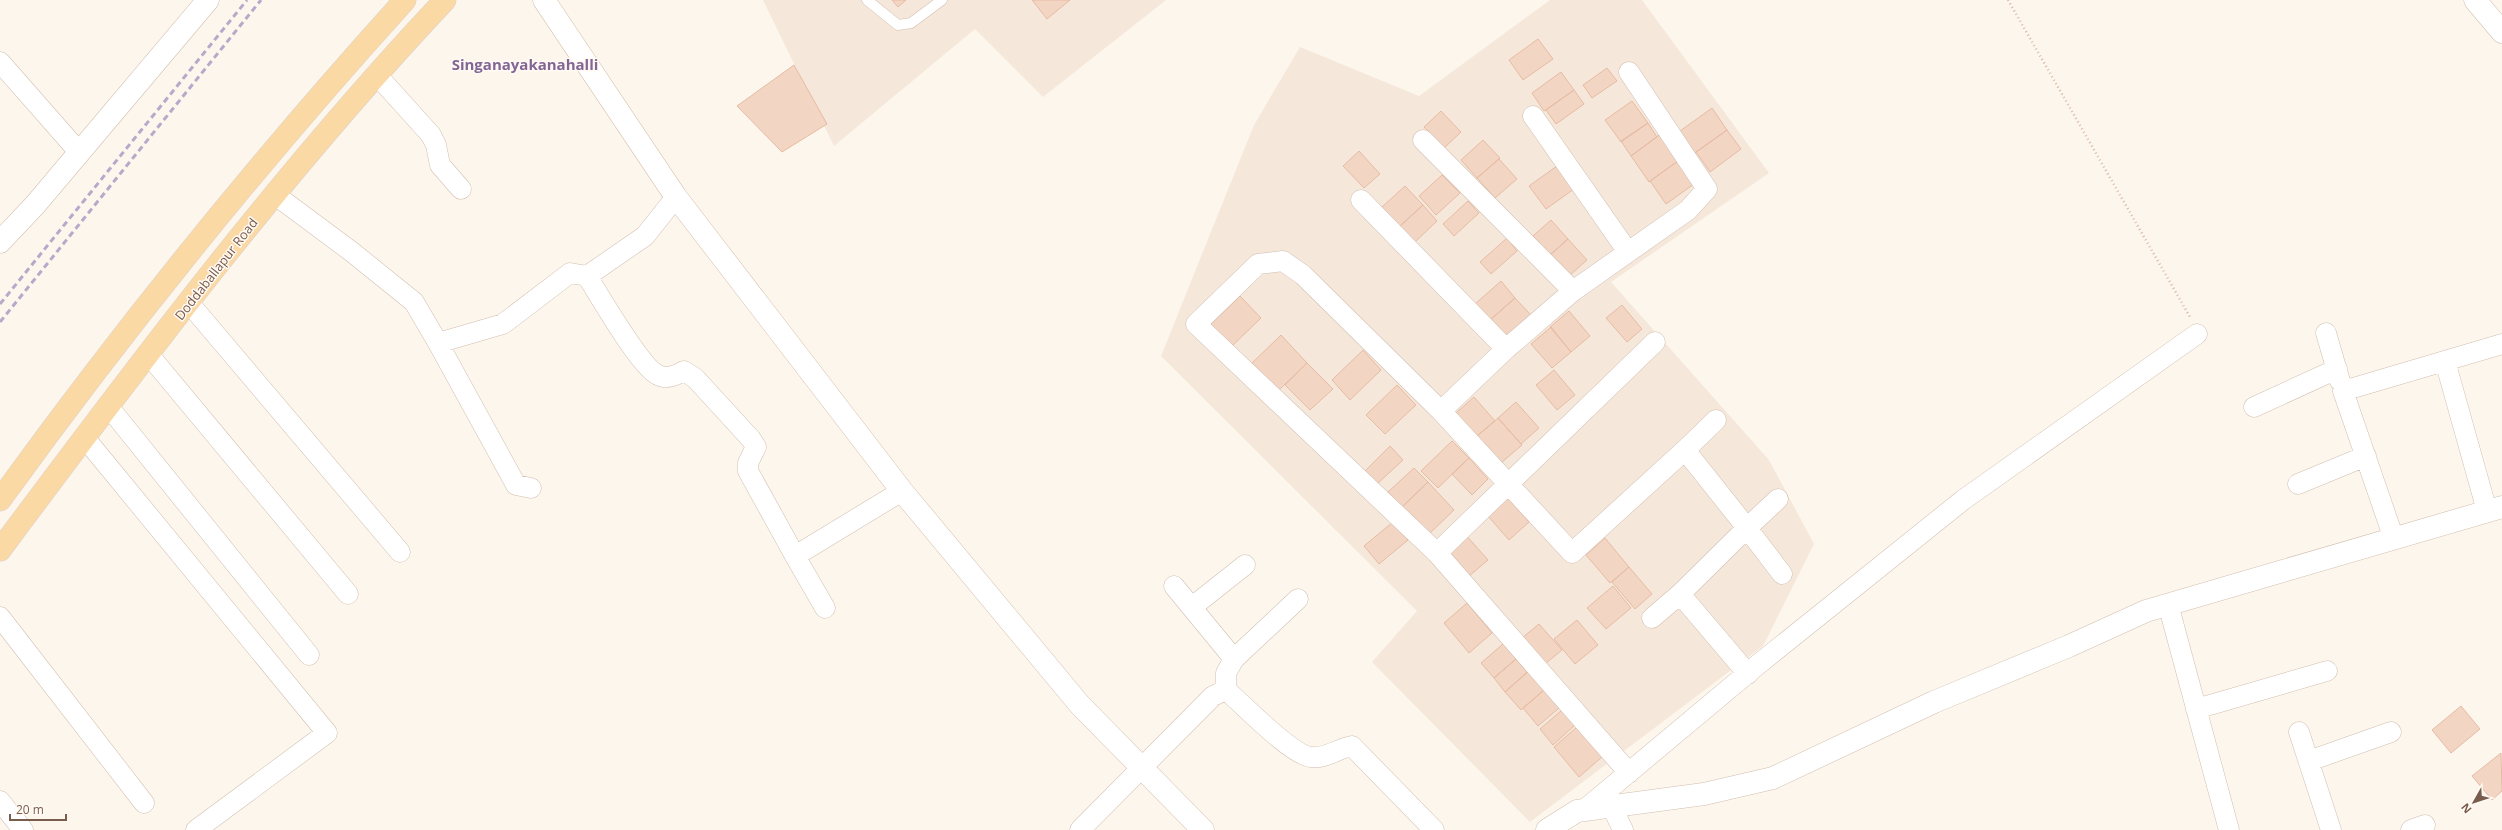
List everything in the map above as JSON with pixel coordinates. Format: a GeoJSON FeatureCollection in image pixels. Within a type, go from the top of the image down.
{"type":"FeatureCollection","features":[{"type":"Feature","properties":{"kind":"main road"},"geometry":{"type":"LineString","coordinates":[[0,500],[117,343],[239,192],[346,65],[405,0]]}},
{"type":"Feature","properties":{"kind":"main road","name":"Doddaballapur Road"},"geometry":{"type":"LineString","coordinates":[[0,550],[84,437],[274,194],[376,74],[445,0]]}},
{"type":"Feature","properties":{"kind":"street"},"geometry":{"type":"LineString","coordinates":[[0,242],[79,152],[208,0]]}},
{"type":"Feature","properties":{"kind":"street"},"geometry":{"type":"LineString","coordinates":[[544,0],[676,197],[902,491],[1080,705],[1203,830]]}},
{"type":"Feature","properties":{"kind":"street"},"geometry":{"type":"LineString","coordinates":[[2475,0],[2502,32]]}},
{"type":"Feature","properties":{"kind":"street"},"geometry":{"type":"LineString","coordinates":[[0,62],[79,152]]}},
{"type":"Feature","properties":{"kind":"street"},"geometry":{"type":"LineString","coordinates":[[1441,411],[1506,349],[1573,291],[1688,210],[1707,189],[1629,72]]}},
{"type":"Feature","properties":{"kind":"street"},"geometry":{"type":"LineString","coordinates":[[376,74],[431,135],[436,145],[440,165],[461,189]]}},
{"type":"Feature","properties":{"kind":"street"},"geometry":{"type":"LineString","coordinates":[[1533,116],[1628,252]]}},
{"type":"Feature","properties":{"kind":"street"},"geometry":{"type":"LineString","coordinates":[[1423,140],[1573,291]]}},
{"type":"Feature","properties":{"kind":"street"},"geometry":{"type":"LineString","coordinates":[[274,194],[352,252],[414,302],[516,484],[532,488]]}},
{"type":"Feature","properties":{"kind":"street"},"geometry":{"type":"LineString","coordinates":[[438,343],[503,324],[570,273],[587,276],[645,236],[676,197]]}},
{"type":"Feature","properties":{"kind":"street"},"geometry":{"type":"LineString","coordinates":[[1361,200],[1506,349]]}},
{"type":"Feature","properties":{"kind":"street"},"geometry":{"type":"LineString","coordinates":[[1629,773],[1437,553],[1196,324],[1258,264],[1282,261],[1303,275],[1441,411],[1510,483],[1572,552],[1716,420]]}},
{"type":"Feature","properties":{"kind":"street"},"geometry":{"type":"LineString","coordinates":[[587,276],[623,333],[650,369],[658,376],[670,377],[684,372],[695,378],[751,439],[756,447],[748,463],[748,472],[825,608]]}},
{"type":"Feature","properties":{"kind":"street"},"geometry":{"type":"LineString","coordinates":[[189,302],[400,552]]}},
{"type":"Feature","properties":{"kind":"street"},"geometry":{"type":"LineString","coordinates":[[2326,333],[2343,391],[2394,539]]}},
{"type":"Feature","properties":{"kind":"street"},"geometry":{"type":"LineString","coordinates":[[1584,810],[1748,674],[1963,500],[2197,334]]}},
{"type":"Feature","properties":{"kind":"street"},"geometry":{"type":"LineString","coordinates":[[1437,553],[1655,342]]}},
{"type":"Feature","properties":{"kind":"street"},"geometry":{"type":"LineString","coordinates":[[2343,391],[2502,344]]}},
{"type":"Feature","properties":{"kind":"street"},"geometry":{"type":"LineString","coordinates":[[149,355],[348,594]]}},
{"type":"Feature","properties":{"kind":"street"},"geometry":{"type":"LineString","coordinates":[[1547,830],[1577,811],[1704,794],[1773,778],[1934,702],[2068,646],[2146,611],[2495,509],[2445,361]]}},
{"type":"Feature","properties":{"kind":"street"},"geometry":{"type":"LineString","coordinates":[[2254,407],[2337,370]]}},
{"type":"Feature","properties":{"kind":"street"},"geometry":{"type":"LineString","coordinates":[[108,406],[310,655]]}},
{"type":"Feature","properties":{"kind":"street"},"geometry":{"type":"LineString","coordinates":[[84,437],[327,734],[196,830]]}},
{"type":"Feature","properties":{"kind":"street"},"geometry":{"type":"LineString","coordinates":[[1685,450],[1782,574]]}},
{"type":"Feature","properties":{"kind":"street"},"geometry":{"type":"LineString","coordinates":[[2298,484],[2366,456]]}},
{"type":"Feature","properties":{"kind":"street"},"geometry":{"type":"LineString","coordinates":[[795,556],[902,491]]}},
{"type":"Feature","properties":{"kind":"street"},"geometry":{"type":"LineString","coordinates":[[1652,618],[1680,594],[1778,499]]}},
{"type":"Feature","properties":{"kind":"street"},"geometry":{"type":"LineString","coordinates":[[1192,607],[1245,564]]}},
{"type":"Feature","properties":{"kind":"street"},"geometry":{"type":"LineString","coordinates":[[1174,586],[1234,659]]}},
{"type":"Feature","properties":{"kind":"street"},"geometry":{"type":"LineString","coordinates":[[1680,594],[1748,674]]}},
{"type":"Feature","properties":{"kind":"street"},"geometry":{"type":"LineString","coordinates":[[1298,599],[1234,659],[1226,673],[1226,690],[1293,749],[1310,757],[1325,757],[1338,748],[1352,746],[1434,830]]}},
{"type":"Feature","properties":{"kind":"street"},"geometry":{"type":"LineString","coordinates":[[2168,604],[2229,830]]}},
{"type":"Feature","properties":{"kind":"street"},"geometry":{"type":"LineString","coordinates":[[0,617],[144,803]]}},
{"type":"Feature","properties":{"kind":"street"},"geometry":{"type":"LineString","coordinates":[[2196,709],[2327,671]]}},
{"type":"Feature","properties":{"kind":"street"},"geometry":{"type":"LineString","coordinates":[[1080,830],[1213,696],[1226,690]]}},
{"type":"Feature","properties":{"kind":"street"},"geometry":{"type":"LineString","coordinates":[[2300,732],[2331,830]]}},
{"type":"Feature","properties":{"kind":"street"},"geometry":{"type":"LineString","coordinates":[[2309,761],[2391,732]]}},
{"type":"Feature","properties":{"kind":"street"},"geometry":{"type":"LineString","coordinates":[[0,800],[23,830]]}},
{"type":"Feature","properties":{"kind":"street"},"geometry":{"type":"LineString","coordinates":[[1612,807],[1623,830]]}},
{"type":"Feature","properties":{"kind":"lane"},"geometry":{"type":"LineString","coordinates":[[867,0],[898,25],[911,23],[942,0]]}},
{"type":"Feature","properties":{"kind":"path"},"geometry":{"type":"LineString","coordinates":[[2008,0],[2182,304],[2197,334]]}},
{"type":"Feature","properties":{"kind":"shaded area"},"geometry":{"type":"Polygon","coordinates":[[[763,0],[1166,0],[1043,97],[975,29],[834,146],[763,0]]]}},
{"type":"Feature","properties":{"kind":"shaded area"},"geometry":{"type":"Polygon","coordinates":[[[1550,0],[1642,0],[1769,173],[1611,282],[1769,460],[1814,544],[1763,646],[1530,822],[1372,662],[1417,611],[1161,356],[1254,125],[1300,47],[1419,96],[1550,0]]]}},
{"type":"Feature","properties":{"kind":"building"},"geometry":{"type":"Polygon","coordinates":[[[892,0],[906,0],[898,7],[892,0]]]}},
{"type":"Feature","properties":{"kind":"building"},"geometry":{"type":"Polygon","coordinates":[[[1032,0],[1070,0],[1047,19],[1032,0]]]}},
{"type":"Feature","properties":{"kind":"building"},"geometry":{"type":"Polygon","coordinates":[[[1538,39],[1553,59],[1523,80],[1509,60],[1538,39]]]}},
{"type":"Feature","properties":{"kind":"building"},"geometry":{"type":"Polygon","coordinates":[[[794,65],[827,124],[782,152],[737,106],[794,65]]]}},
{"type":"Feature","properties":{"kind":"building"},"geometry":{"type":"Polygon","coordinates":[[[1607,68],[1617,81],[1592,98],[1583,85],[1607,68]]]}},
{"type":"Feature","properties":{"kind":"building"},"geometry":{"type":"Polygon","coordinates":[[[1561,72],[1574,90],[1544,111],[1532,93],[1561,72]]]}},
{"type":"Feature","properties":{"kind":"building"},"geometry":{"type":"Polygon","coordinates":[[[1574,90],[1584,104],[1556,124],[1546,110],[1574,90]]]}},
{"type":"Feature","properties":{"kind":"building"},"geometry":{"type":"Polygon","coordinates":[[[1632,101],[1648,123],[1621,142],[1605,120],[1632,101]]]}},
{"type":"Feature","properties":{"kind":"building"},"geometry":{"type":"Polygon","coordinates":[[[1712,108],[1727,130],[1695,153],[1680,131],[1712,108]]]}},
{"type":"Feature","properties":{"kind":"building"},"geometry":{"type":"Polygon","coordinates":[[[1441,111],[1461,132],[1444,148],[1424,127],[1441,111]]]}},
{"type":"Feature","properties":{"kind":"building"},"geometry":{"type":"Polygon","coordinates":[[[1648,123],[1657,137],[1631,156],[1621,141],[1648,123]]]}},
{"type":"Feature","properties":{"kind":"building"},"geometry":{"type":"Polygon","coordinates":[[[1727,130],[1741,149],[1710,172],[1696,152],[1727,130]]]}},
{"type":"Feature","properties":{"kind":"building"},"geometry":{"type":"Polygon","coordinates":[[[1659,135],[1678,161],[1649,182],[1631,156],[1659,135]]]}},
{"type":"Feature","properties":{"kind":"building"},"geometry":{"type":"Polygon","coordinates":[[[1483,140],[1500,158],[1477,178],[1461,160],[1483,140]]]}},
{"type":"Feature","properties":{"kind":"building"},"geometry":{"type":"Polygon","coordinates":[[[1359,151],[1380,174],[1364,188],[1343,166],[1359,151]]]}},
{"type":"Feature","properties":{"kind":"building"},"geometry":{"type":"Polygon","coordinates":[[[1499,159],[1517,179],[1495,198],[1477,178],[1499,159]]]}},
{"type":"Feature","properties":{"kind":"building"},"geometry":{"type":"Polygon","coordinates":[[[1678,161],[1694,184],[1666,204],[1650,181],[1678,161]]]}},
{"type":"Feature","properties":{"kind":"building"},"geometry":{"type":"Polygon","coordinates":[[[1557,166],[1574,189],[1546,209],[1529,186],[1557,166]]]}},
{"type":"Feature","properties":{"kind":"building"},"geometry":{"type":"Polygon","coordinates":[[[1442,175],[1460,193],[1436,215],[1419,196],[1442,175]]]}},
{"type":"Feature","properties":{"kind":"building"},"geometry":{"type":"Polygon","coordinates":[[[1405,186],[1423,205],[1399,227],[1382,207],[1405,186]]]}},
{"type":"Feature","properties":{"kind":"building"},"geometry":{"type":"Polygon","coordinates":[[[1468,201],[1479,213],[1454,236],[1443,224],[1468,201]]]}},
{"type":"Feature","properties":{"kind":"building"},"geometry":{"type":"Polygon","coordinates":[[[1423,205],[1437,221],[1415,242],[1400,226],[1423,205]]]}},
{"type":"Feature","properties":{"kind":"building"},"geometry":{"type":"Polygon","coordinates":[[[1551,220],[1568,239],[1550,255],[1533,236],[1551,220]]]}},
{"type":"Feature","properties":{"kind":"building"},"geometry":{"type":"Polygon","coordinates":[[[1507,238],[1517,251],[1491,274],[1480,262],[1507,238]]]}},
{"type":"Feature","properties":{"kind":"building"},"geometry":{"type":"Polygon","coordinates":[[[1568,239],[1587,260],[1569,276],[1550,255],[1568,239]]]}},
{"type":"Feature","properties":{"kind":"building"},"geometry":{"type":"Polygon","coordinates":[[[1501,281],[1515,298],[1490,320],[1475,304],[1501,281]]]}},
{"type":"Feature","properties":{"kind":"building"},"geometry":{"type":"Polygon","coordinates":[[[1240,296],[1261,318],[1230,348],[1209,326],[1240,296]]]}},
{"type":"Feature","properties":{"kind":"building"},"geometry":{"type":"Polygon","coordinates":[[[1515,298],[1531,315],[1506,338],[1490,320],[1515,298]]]}},
{"type":"Feature","properties":{"kind":"building"},"geometry":{"type":"Polygon","coordinates":[[[1622,305],[1642,329],[1627,342],[1606,318],[1622,305]]]}},
{"type":"Feature","properties":{"kind":"building"},"geometry":{"type":"Polygon","coordinates":[[[1569,311],[1590,336],[1571,352],[1550,327],[1569,311]]]}},
{"type":"Feature","properties":{"kind":"building"},"geometry":{"type":"Polygon","coordinates":[[[1551,327],[1571,352],[1552,368],[1531,344],[1551,327]]]}},
{"type":"Feature","properties":{"kind":"building"},"geometry":{"type":"Polygon","coordinates":[[[1281,335],[1307,363],[1278,391],[1252,363],[1281,335]]]}},
{"type":"Feature","properties":{"kind":"building"},"geometry":{"type":"Polygon","coordinates":[[[1363,350],[1381,370],[1350,400],[1332,380],[1363,350]]]}},
{"type":"Feature","properties":{"kind":"building"},"geometry":{"type":"Polygon","coordinates":[[[1307,363],[1333,389],[1310,410],[1285,385],[1307,363]]]}},
{"type":"Feature","properties":{"kind":"building"},"geometry":{"type":"Polygon","coordinates":[[[1554,370],[1575,395],[1557,410],[1536,385],[1554,370]]]}},
{"type":"Feature","properties":{"kind":"building"},"geometry":{"type":"Polygon","coordinates":[[[1397,385],[1416,405],[1385,434],[1366,415],[1397,385]]]}},
{"type":"Feature","properties":{"kind":"building"},"geometry":{"type":"Polygon","coordinates":[[[1474,397],[1495,421],[1477,436],[1456,413],[1474,397]]]}},
{"type":"Feature","properties":{"kind":"building"},"geometry":{"type":"Polygon","coordinates":[[[1516,402],[1539,428],[1521,444],[1498,418],[1516,402]]]}},
{"type":"Feature","properties":{"kind":"building"},"geometry":{"type":"Polygon","coordinates":[[[1498,418],[1522,445],[1501,463],[1477,436],[1498,418]]]}},
{"type":"Feature","properties":{"kind":"building"},"geometry":{"type":"Polygon","coordinates":[[[1452,441],[1469,458],[1438,488],[1421,471],[1452,441]]]}},
{"type":"Feature","properties":{"kind":"building"},"geometry":{"type":"Polygon","coordinates":[[[1390,446],[1403,460],[1376,485],[1364,472],[1390,446]]]}},
{"type":"Feature","properties":{"kind":"building"},"geometry":{"type":"Polygon","coordinates":[[[1469,458],[1488,479],[1472,495],[1452,474],[1469,458]]]}},
{"type":"Feature","properties":{"kind":"building"},"geometry":{"type":"Polygon","coordinates":[[[1414,468],[1428,482],[1402,507],[1388,492],[1414,468]]]}},
{"type":"Feature","properties":{"kind":"building"},"geometry":{"type":"Polygon","coordinates":[[[1428,482],[1454,510],[1428,535],[1402,507],[1428,482]]]}},
{"type":"Feature","properties":{"kind":"building"},"geometry":{"type":"Polygon","coordinates":[[[1507,497],[1529,522],[1509,540],[1487,515],[1507,497]]]}},
{"type":"Feature","properties":{"kind":"building"},"geometry":{"type":"Polygon","coordinates":[[[1393,522],[1408,540],[1379,564],[1364,546],[1393,522]]]}},
{"type":"Feature","properties":{"kind":"building"},"geometry":{"type":"Polygon","coordinates":[[[1464,533],[1488,560],[1468,577],[1444,551],[1464,533]]]}},
{"type":"Feature","properties":{"kind":"building"},"geometry":{"type":"Polygon","coordinates":[[[1605,538],[1629,567],[1610,583],[1586,555],[1605,538]]]}},
{"type":"Feature","properties":{"kind":"building"},"geometry":{"type":"Polygon","coordinates":[[[1629,567],[1652,594],[1635,609],[1612,582],[1629,567]]]}},
{"type":"Feature","properties":{"kind":"building"},"geometry":{"type":"Polygon","coordinates":[[[1613,586],[1631,608],[1606,629],[1587,608],[1613,586]]]}},
{"type":"Feature","properties":{"kind":"building"},"geometry":{"type":"Polygon","coordinates":[[[1467,603],[1492,633],[1469,653],[1444,623],[1467,603]]]}},
{"type":"Feature","properties":{"kind":"building"},"geometry":{"type":"Polygon","coordinates":[[[1577,620],[1598,645],[1575,664],[1554,639],[1577,620]]]}},
{"type":"Feature","properties":{"kind":"building"},"geometry":{"type":"Polygon","coordinates":[[[1539,624],[1562,650],[1545,664],[1522,638],[1539,624]]]}},
{"type":"Feature","properties":{"kind":"building"},"geometry":{"type":"Polygon","coordinates":[[[1503,644],[1516,659],[1494,678],[1481,663],[1503,644]]]}},
{"type":"Feature","properties":{"kind":"building"},"geometry":{"type":"Polygon","coordinates":[[[1516,659],[1527,672],[1505,692],[1494,678],[1516,659]]]}},
{"type":"Feature","properties":{"kind":"building"},"geometry":{"type":"Polygon","coordinates":[[[1528,672],[1544,690],[1521,710],[1505,692],[1528,672]]]}},
{"type":"Feature","properties":{"kind":"building"},"geometry":{"type":"Polygon","coordinates":[[[1544,690],[1559,708],[1538,726],[1523,708],[1544,690]]]}},
{"type":"Feature","properties":{"kind":"building"},"geometry":{"type":"Polygon","coordinates":[[[2461,706],[2480,729],[2451,753],[2432,730],[2461,706]]]}},
{"type":"Feature","properties":{"kind":"building"},"geometry":{"type":"Polygon","coordinates":[[[1562,710],[1575,725],[1553,745],[1540,729],[1562,710]]]}},
{"type":"Feature","properties":{"kind":"building"},"geometry":{"type":"Polygon","coordinates":[[[1577,727],[1602,757],[1579,777],[1554,747],[1577,727]]]}},
{"type":"Feature","properties":{"kind":"building"},"geometry":{"type":"Polygon","coordinates":[[[2501,753],[2502,791],[2492,800],[2472,776],[2501,753]]]}},
{"type":"Feature","properties":{"kind":"railway"},"geometry":{"type":"LineString","coordinates":[[0,304],[247,0]]}},
{"type":"Feature","properties":{"kind":"railway"},"geometry":{"type":"LineString","coordinates":[[0,322],[261,0]]}},
{"type":"Feature","properties":{"kind":"district","name":"Singanayakanahalli"},"geometry":{"type":"Point","coordinates":[525,65]}}]}
